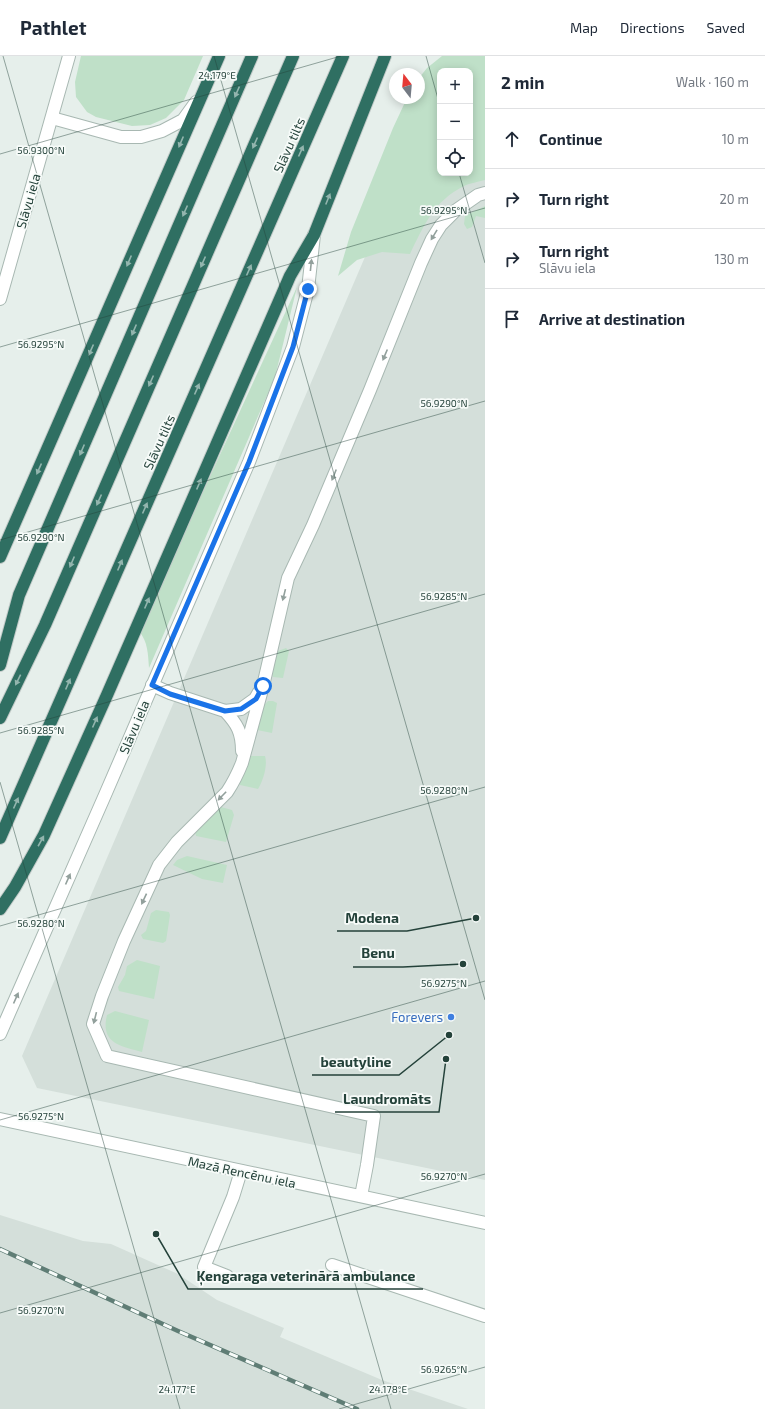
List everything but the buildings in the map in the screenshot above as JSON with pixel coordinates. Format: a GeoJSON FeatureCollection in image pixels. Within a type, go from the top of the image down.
{"type":"FeatureCollection","features":[{"type":"Feature","properties":{"kind":"highway"},"geometry":{"type":"LineString","coordinates":[[0,557],[219,56]]}},
{"type":"Feature","properties":{"kind":"highway"},"geometry":{"type":"LineString","coordinates":[[0,665],[19,595],[252,56]]}},
{"type":"Feature","properties":{"kind":"highway"},"geometry":{"type":"LineString","coordinates":[[0,718],[45,625],[293,56]]}},
{"type":"Feature","properties":{"kind":"highway","name":"Slāvu tilts"},"geometry":{"type":"LineString","coordinates":[[0,838],[343,56]]}},
{"type":"Feature","properties":{"kind":"highway"},"geometry":{"type":"LineString","coordinates":[[0,909],[15,887],[44,835],[107,695],[257,349],[290,276],[314,235],[385,56]]}},
{"type":"Feature","properties":{"kind":"street","name":"Slāvu iela"},"geometry":{"type":"LineString","coordinates":[[0,299],[69,56]]}},
{"type":"Feature","properties":{"kind":"street"},"geometry":{"type":"LineString","coordinates":[[52,118],[121,137],[141,138],[162,131],[183,120],[202,93]]}},
{"type":"Feature","properties":{"kind":"street"},"geometry":{"type":"LineString","coordinates":[[361,1196],[374,1116],[108,1056],[93,1024],[102,996],[124,941],[159,865],[178,842],[226,792],[233,783],[242,763],[263,686],[288,578],[313,525],[429,245],[441,225],[455,211],[478,195],[485,193]]}},
{"type":"Feature","properties":{"kind":"street","name":"Slāvu iela"},"geometry":{"type":"LineString","coordinates":[[0,1034],[249,462],[293,347],[308,289],[314,235]]}},
{"type":"Feature","properties":{"kind":"street"},"geometry":{"type":"LineString","coordinates":[[152,685],[170,694],[225,711],[241,709],[256,699],[263,686]]}},
{"type":"Feature","properties":{"kind":"street"},"geometry":{"type":"LineString","coordinates":[[225,711],[236,723],[242,739],[242,763]]}},
{"type":"Feature","properties":{"kind":"street","name":"Mazā Rencēnu iela"},"geometry":{"type":"LineString","coordinates":[[0,1119],[241,1172],[485,1223]]}},
{"type":"Feature","properties":{"kind":"street"},"geometry":{"type":"LineString","coordinates":[[227,1276],[204,1267],[233,1197],[241,1172]]}},
{"type":"Feature","properties":{"kind":"street"},"geometry":{"type":"LineString","coordinates":[[332,1265],[485,1316]]}},
{"type":"Feature","properties":{"kind":"shaded area"},"geometry":{"type":"Polygon","coordinates":[[[485,167],[485,1180],[37,1088],[22,1056],[395,187],[454,176],[473,176],[473,172],[485,167]]]}},
{"type":"Feature","properties":{"kind":"shaded area"},"geometry":{"type":"Polygon","coordinates":[[[0,1215],[83,1241],[111,1244],[178,1274],[217,1300],[284,1328],[280,1337],[382,1380],[468,1409],[0,1409],[0,1215]]]}},
{"type":"Feature","properties":{"kind":"green space"},"geometry":{"type":"Polygon","coordinates":[[[81,56],[203,56],[184,100],[166,118],[150,125],[132,126],[96,117],[87,112],[76,97],[75,82],[81,56]]]}},
{"type":"Feature","properties":{"kind":"green space"},"geometry":{"type":"Polygon","coordinates":[[[442,56],[485,56],[485,180],[464,186],[437,206],[425,224],[410,254],[382,252],[357,260],[338,276],[351,232],[404,104],[425,104],[425,70],[442,56]]]}},
{"type":"Feature","properties":{"kind":"green space"},"geometry":{"type":"Polygon","coordinates":[[[485,206],[485,218],[476,216],[472,227],[467,229],[464,224],[465,216],[485,206]]]}},
{"type":"Feature","properties":{"kind":"green space"},"geometry":{"type":"Polygon","coordinates":[[[297,287],[275,377],[149,668],[146,644],[139,631],[297,287]]]}},
{"type":"Feature","properties":{"kind":"green space"},"geometry":{"type":"Polygon","coordinates":[[[286,648],[289,651],[283,678],[273,677],[272,672],[278,651],[286,648]]]}},
{"type":"Feature","properties":{"kind":"green space"},"geometry":{"type":"Polygon","coordinates":[[[268,701],[277,703],[272,733],[257,730],[263,706],[268,701]]]}},
{"type":"Feature","properties":{"kind":"green space"},"geometry":{"type":"Polygon","coordinates":[[[251,756],[265,756],[266,760],[262,782],[258,789],[240,785],[239,781],[251,756]]]}},
{"type":"Feature","properties":{"kind":"green space"},"geometry":{"type":"Polygon","coordinates":[[[221,807],[232,810],[234,815],[226,842],[196,836],[195,831],[214,811],[221,807]]]}},
{"type":"Feature","properties":{"kind":"green space"},"geometry":{"type":"Polygon","coordinates":[[[187,856],[227,865],[223,883],[202,879],[173,865],[177,860],[187,856]]]}},
{"type":"Feature","properties":{"kind":"green space"},"geometry":{"type":"Polygon","coordinates":[[[156,910],[169,912],[170,915],[166,941],[163,943],[143,939],[141,935],[146,931],[151,913],[156,910]]]}},
{"type":"Feature","properties":{"kind":"green space"},"geometry":{"type":"Polygon","coordinates":[[[137,960],[160,966],[154,999],[119,991],[118,987],[125,975],[127,966],[137,960]]]}},
{"type":"Feature","properties":{"kind":"green space"},"geometry":{"type":"Polygon","coordinates":[[[115,1011],[149,1020],[142,1052],[119,1045],[109,1037],[106,1032],[107,1015],[115,1011]]]}},
{"type":"Feature","properties":{"kind":"railway"},"geometry":{"type":"LineString","coordinates":[[0,1249],[178,1331],[357,1409]]}},
{"type":"Feature","properties":{"kind":"place","name":"Modena"},"geometry":{"type":"Point","coordinates":[476,918]}},
{"type":"Feature","properties":{"kind":"place","name":"Benu"},"geometry":{"type":"Point","coordinates":[463,964]}},
{"type":"Feature","properties":{"kind":"place","name":"Forevers"},"geometry":{"type":"Point","coordinates":[451,1017]}},
{"type":"Feature","properties":{"kind":"place","name":"beautyline"},"geometry":{"type":"Point","coordinates":[449,1035]}},
{"type":"Feature","properties":{"kind":"place","name":"Laundromāts"},"geometry":{"type":"Point","coordinates":[446,1059]}},
{"type":"Feature","properties":{"kind":"place","name":"Ķengaraga veterinārā ambulance"},"geometry":{"type":"Point","coordinates":[156,1234]}},
{"type":"Feature","properties":{"kind":"route"},"geometry":{"type":"LineString","coordinates":[[263,686],[256,699],[241,709],[225,711],[170,694],[152,685],[249,462],[293,347],[308,289]]}}]}
